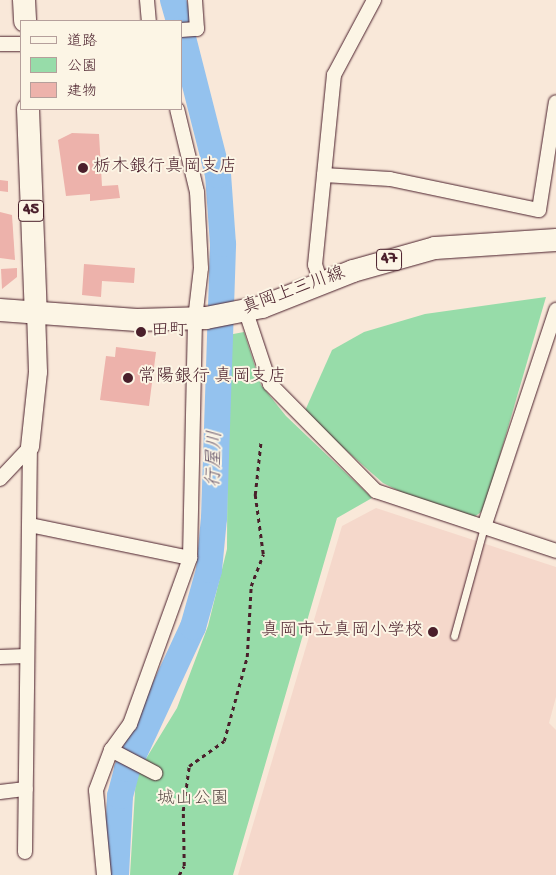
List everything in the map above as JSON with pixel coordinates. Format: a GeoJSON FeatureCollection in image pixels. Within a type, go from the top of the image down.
{"type":"FeatureCollection","features":[{"type":"Feature","properties":{"kind":"main road"},"geometry":{"type":"LineString","coordinates":[[24,0],[25,20]]}},
{"type":"Feature","properties":{"kind":"main road","name":"45"},"geometry":{"type":"LineString","coordinates":[[28,110],[36,313]]}},
{"type":"Feature","properties":{"kind":"main road","name":"真岡上三川線"},"geometry":{"type":"LineString","coordinates":[[0,310],[36,313],[201,318],[238,313],[321,283],[435,248],[556,240]]}},
{"type":"Feature","properties":{"kind":"street"},"geometry":{"type":"LineString","coordinates":[[147,0],[149,20]]}},
{"type":"Feature","properties":{"kind":"street"},"geometry":{"type":"LineString","coordinates":[[187,29],[197,29],[195,0]]}},
{"type":"Feature","properties":{"kind":"street"},"geometry":{"type":"LineString","coordinates":[[321,283],[315,265],[334,75],[374,0]]}},
{"type":"Feature","properties":{"kind":"street"},"geometry":{"type":"LineString","coordinates":[[0,44],[20,44]]}},
{"type":"Feature","properties":{"kind":"street"},"geometry":{"type":"LineString","coordinates":[[324,175],[390,179],[539,210],[556,102]]}},
{"type":"Feature","properties":{"kind":"street"},"geometry":{"type":"LineString","coordinates":[[104,875],[96,796],[111,750],[130,724],[190,558],[201,318],[200,229],[192,166],[177,110]]}},
{"type":"Feature","properties":{"kind":"street"},"geometry":{"type":"LineString","coordinates":[[484,527],[556,310]]}},
{"type":"Feature","properties":{"kind":"street"},"geometry":{"type":"LineString","coordinates":[[25,852],[30,447],[38,372],[36,313]]}},
{"type":"Feature","properties":{"kind":"street"},"geometry":{"type":"LineString","coordinates":[[238,313],[270,384],[376,491],[556,550]]}},
{"type":"Feature","properties":{"kind":"street"},"geometry":{"type":"LineString","coordinates":[[0,479],[30,447]]}},
{"type":"Feature","properties":{"kind":"street"},"geometry":{"type":"LineString","coordinates":[[30,525],[190,558]]}},
{"type":"Feature","properties":{"kind":"street"},"geometry":{"type":"LineString","coordinates":[[0,657],[26,656]]}},
{"type":"Feature","properties":{"kind":"street"},"geometry":{"type":"LineString","coordinates":[[111,750],[155,772]]}},
{"type":"Feature","properties":{"kind":"street"},"geometry":{"type":"LineString","coordinates":[[0,792],[26,789]]}},
{"type":"Feature","properties":{"kind":"lane"},"geometry":{"type":"LineString","coordinates":[[454,636],[484,527]]}},
{"type":"Feature","properties":{"kind":"path"},"geometry":{"type":"LineString","coordinates":[[179,875],[184,866],[183,811],[189,766],[224,741],[247,657],[251,586],[263,554],[255,495],[261,440]]}},
{"type":"Feature","properties":{"kind":"shaded area","name":"真岡市立真岡小学校"},"geometry":{"type":"Polygon","coordinates":[[[376,508],[556,567],[556,697],[549,723],[556,730],[556,875],[238,875],[342,526],[376,508]]]}},
{"type":"Feature","properties":{"kind":"green space"},"geometry":{"type":"Polygon","coordinates":[[[546,297],[484,510],[474,517],[421,502],[383,483],[304,413],[332,350],[364,332],[425,314],[546,297]]]}},
{"type":"Feature","properties":{"kind":"green space","name":"城山公園"},"geometry":{"type":"Polygon","coordinates":[[[244,332],[261,385],[286,416],[372,498],[337,518],[233,875],[130,875],[136,775],[177,708],[208,626],[227,549],[228,335],[244,332]]]}},
{"type":"Feature","properties":{"kind":"building","name":"栃木銀行真岡支店"},"geometry":{"type":"Polygon","coordinates":[[[72,133],[99,134],[102,186],[118,185],[120,198],[90,201],[90,194],[66,196],[58,140],[72,133]]]}},
{"type":"Feature","properties":{"kind":"building"},"geometry":{"type":"Polygon","coordinates":[[[0,180],[8,181],[8,192],[0,191],[0,180]]]}},
{"type":"Feature","properties":{"kind":"building"},"geometry":{"type":"Polygon","coordinates":[[[0,212],[12,215],[15,260],[0,258],[0,212]]]}},
{"type":"Feature","properties":{"kind":"building"},"geometry":{"type":"Polygon","coordinates":[[[84,264],[135,268],[134,283],[102,281],[101,297],[82,295],[84,264]]]}},
{"type":"Feature","properties":{"kind":"building"},"geometry":{"type":"Polygon","coordinates":[[[17,268],[17,277],[2,289],[1,269],[17,268]]]}},
{"type":"Feature","properties":{"kind":"building","name":"常陽銀行 真岡支店"},"geometry":{"type":"Polygon","coordinates":[[[116,347],[156,352],[149,406],[100,400],[106,356],[115,357],[116,347]]]}},
{"type":"Feature","properties":{"kind":"waterway","name":"行屋川"},"geometry":{"type":"LineString","coordinates":[[173,0],[179,20]]}},
{"type":"Feature","properties":{"kind":"waterway","name":"行屋川"},"geometry":{"type":"LineString","coordinates":[[116,875],[120,796],[127,769],[193,627],[209,570],[214,518],[223,244],[218,175],[182,34]]}},
{"type":"Feature","properties":{"kind":"place","name":"栃木銀行真岡支店"},"geometry":{"type":"Point","coordinates":[83,168]}},
{"type":"Feature","properties":{"kind":"place","name":"田町"},"geometry":{"type":"Point","coordinates":[141,332]}},
{"type":"Feature","properties":{"kind":"place","name":"常陽銀行 真岡支店"},"geometry":{"type":"Point","coordinates":[128,378]}},
{"type":"Feature","properties":{"kind":"place","name":"真岡市立真岡小学校"},"geometry":{"type":"Point","coordinates":[433,632]}}]}
